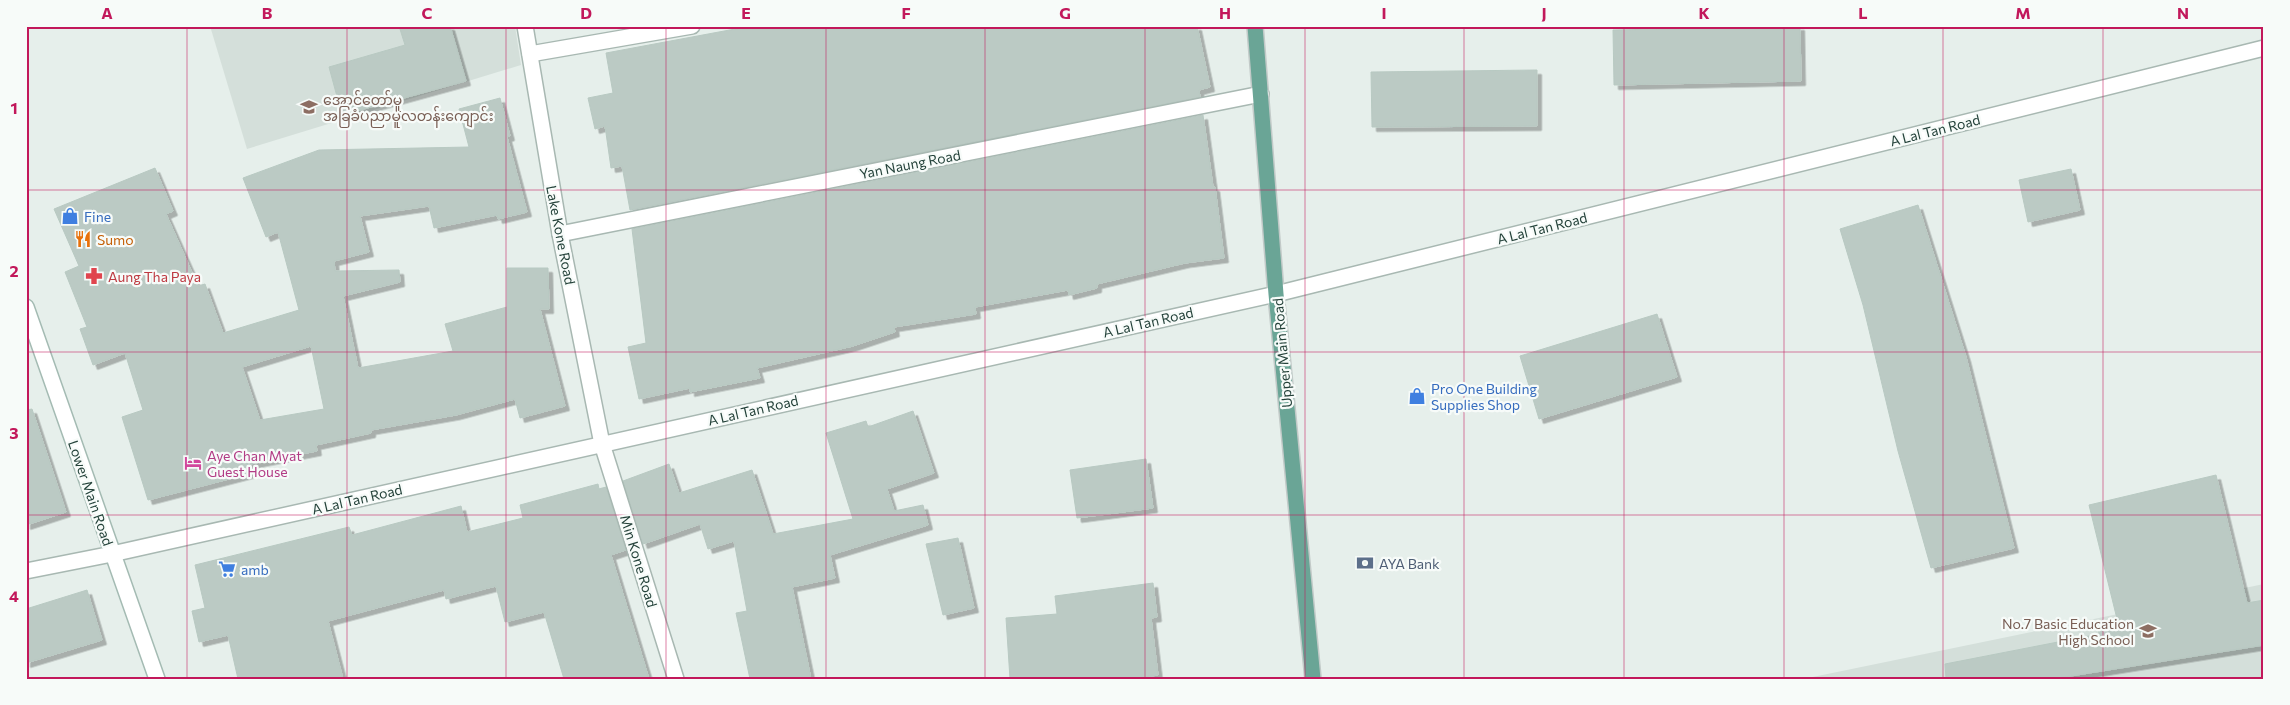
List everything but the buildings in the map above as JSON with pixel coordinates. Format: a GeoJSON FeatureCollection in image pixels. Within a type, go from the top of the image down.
{"type":"FeatureCollection","features":[{"type":"Feature","properties":{"kind":"main road","name":"Upper Main Road"},"geometry":{"type":"LineString","coordinates":[[1255,26],[1276,294],[1313,679]]}},
{"type":"Feature","properties":{"kind":"street","name":"Lake Kone Road"},"geometry":{"type":"LineString","coordinates":[[525,26],[560,234],[602,444]]}},
{"type":"Feature","properties":{"kind":"street"},"geometry":{"type":"LineString","coordinates":[[530,54],[692,26]]}},
{"type":"Feature","properties":{"kind":"street","name":"A Lal Tan Road"},"geometry":{"type":"LineString","coordinates":[[26,571],[112,554],[1276,294],[2264,48]]}},
{"type":"Feature","properties":{"kind":"street","name":"Yan Naung Road"},"geometry":{"type":"LineString","coordinates":[[560,234],[1260,94]]}},
{"type":"Feature","properties":{"kind":"street","name":"Lower Main Road"},"geometry":{"type":"LineString","coordinates":[[26,307],[157,679]]}},
{"type":"Feature","properties":{"kind":"street","name":"Min Kone Road"},"geometry":{"type":"LineString","coordinates":[[602,444],[676,679]]}},
{"type":"Feature","properties":{"kind":"shaded area","name":"အောင်တော်မူ အခြခံပညာမူလတန်းကျောင်း"},"geometry":{"type":"Polygon","coordinates":[[[210,26],[515,26],[521,65],[247,149],[210,26]]]}},
{"type":"Feature","properties":{"kind":"shaded area","name":"No.7 Basic Education High School"},"geometry":{"type":"Polygon","coordinates":[[[2264,584],[2264,679],[1803,679],[2264,584]]]}},
{"type":"Feature","properties":{"kind":"place","name":"အောင်တော်မူ အခြခံပညာမူလတန်းကျောင်း"},"geometry":{"type":"Point","coordinates":[309,107]}},
{"type":"Feature","properties":{"kind":"place","name":"Fine"},"geometry":{"type":"Point","coordinates":[70,216]}},
{"type":"Feature","properties":{"kind":"place","name":"Sumo"},"geometry":{"type":"Point","coordinates":[83,239]}},
{"type":"Feature","properties":{"kind":"place","name":"Aung Tha Paya"},"geometry":{"type":"Point","coordinates":[94,276]}},
{"type":"Feature","properties":{"kind":"place","name":"Pro One Building Supplies Shop"},"geometry":{"type":"Point","coordinates":[1417,396]}},
{"type":"Feature","properties":{"kind":"place","name":"Aye Chan Myat Guest House"},"geometry":{"type":"Point","coordinates":[193,463]}},
{"type":"Feature","properties":{"kind":"place","name":"AYA Bank"},"geometry":{"type":"Point","coordinates":[1365,563]}},
{"type":"Feature","properties":{"kind":"place","name":"amb"},"geometry":{"type":"Point","coordinates":[227,569]}},
{"type":"Feature","properties":{"kind":"place","name":"No.7 Basic Education High School"},"geometry":{"type":"Point","coordinates":[2148,631]}}]}
